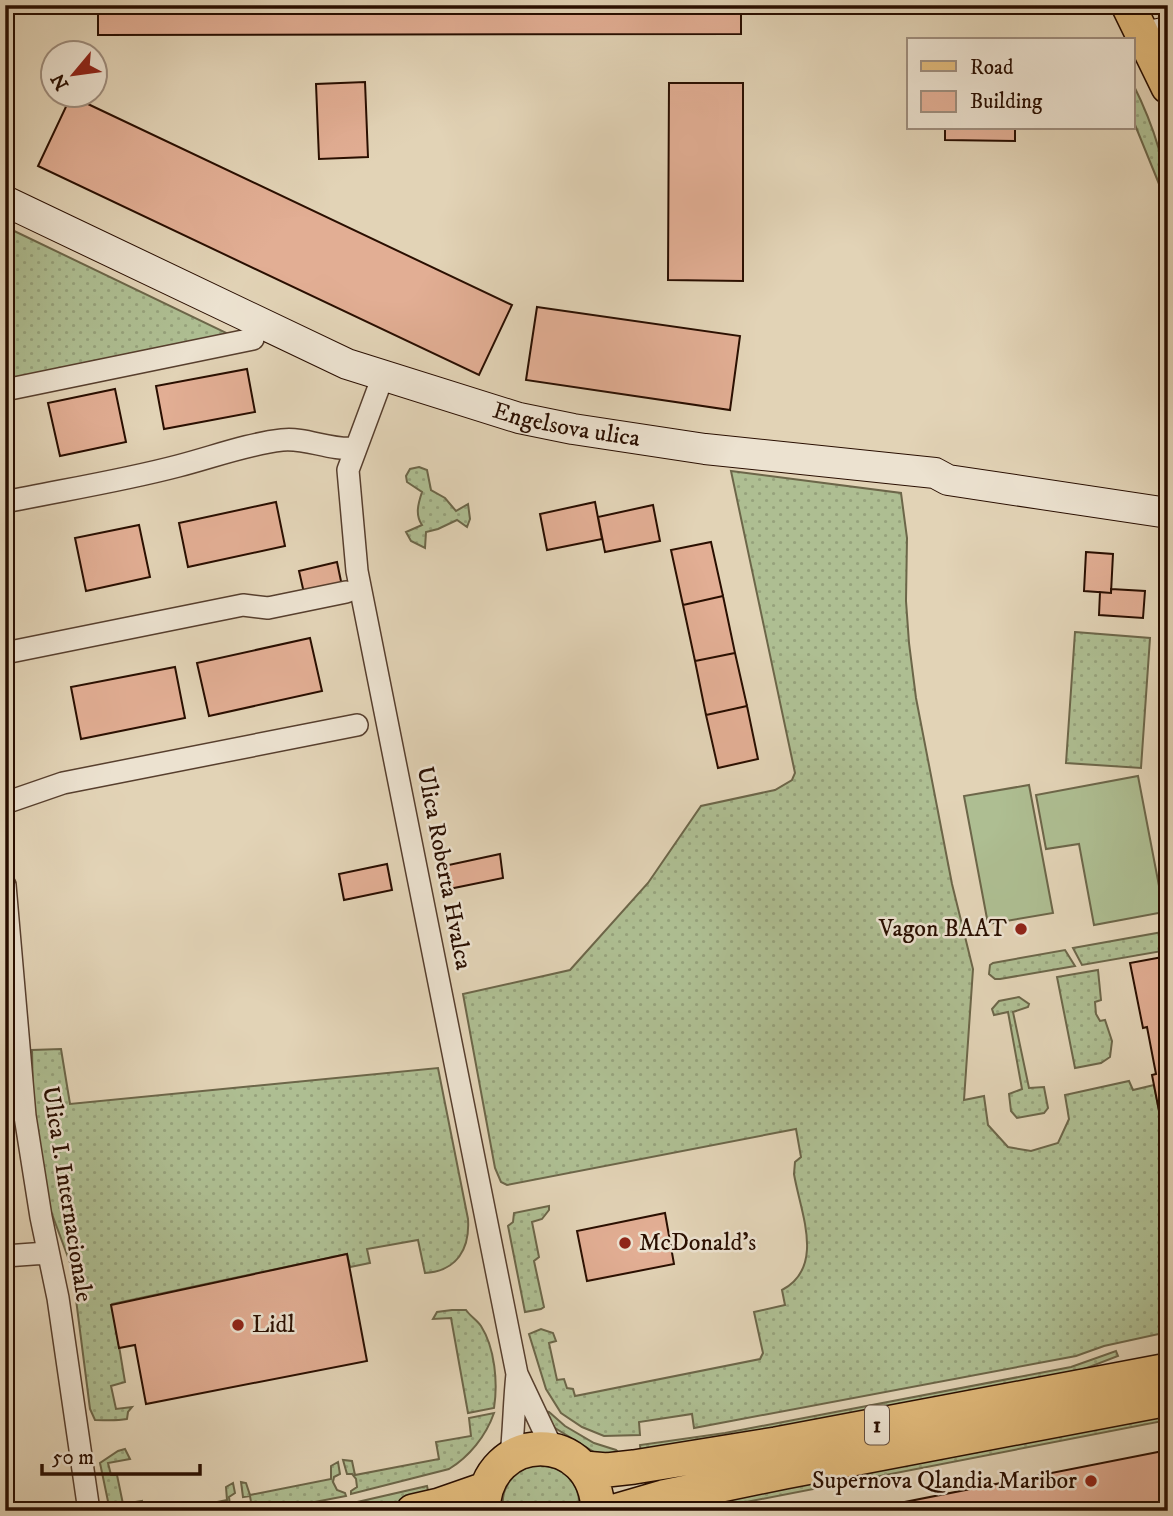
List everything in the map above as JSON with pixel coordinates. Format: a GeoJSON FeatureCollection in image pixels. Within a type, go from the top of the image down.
{"type":"FeatureCollection","features":[{"type":"Feature","properties":{"kind":"main road"},"geometry":{"type":"LineString","coordinates":[[1128,5],[1159,29],[1168,87]]}},
{"type":"Feature","properties":{"kind":"main road","name":"1"},"geometry":{"type":"LineString","coordinates":[[584,1468],[607,1470],[634,1467],[776,1444],[1168,1370]]}},
{"type":"Feature","properties":{"kind":"main road","name":"1"},"geometry":{"type":"LineString","coordinates":[[615,1511],[663,1497],[784,1472],[1168,1399]]}},
{"type":"Feature","properties":{"kind":"main road"},"geometry":{"type":"LineString","coordinates":[[413,1511],[484,1500],[494,1472],[511,1456],[527,1450],[552,1448],[568,1455],[584,1468],[596,1488],[598,1511]]}},
{"type":"Feature","properties":{"kind":"street","name":"Engelsova ulica"},"geometry":{"type":"LineString","coordinates":[[5,201],[326,354],[383,376],[519,418],[705,449],[935,473],[948,480],[1168,513]]}},
{"type":"Feature","properties":{"kind":"street"},"geometry":{"type":"LineString","coordinates":[[5,390],[253,340]]}},
{"type":"Feature","properties":{"kind":"street","name":"Ulica Roberta Hvalca"},"geometry":{"type":"LineString","coordinates":[[383,376],[348,470],[357,571],[517,1374]]}},
{"type":"Feature","properties":{"kind":"street"},"geometry":{"type":"LineString","coordinates":[[5,502],[167,469],[221,453],[286,439],[342,450],[356,448]]}},
{"type":"Feature","properties":{"kind":"street"},"geometry":{"type":"LineString","coordinates":[[935,473],[951,471],[1168,494]]}},
{"type":"Feature","properties":{"kind":"street"},"geometry":{"type":"LineString","coordinates":[[5,653],[243,605],[268,608],[345,592]]}},
{"type":"Feature","properties":{"kind":"street"},"geometry":{"type":"LineString","coordinates":[[5,803],[63,783],[358,725]]}},
{"type":"Feature","properties":{"kind":"street","name":"Ulica I. Internacionale"},"geometry":{"type":"LineString","coordinates":[[5,885],[15,1117],[58,1298],[89,1511]]}},
{"type":"Feature","properties":{"kind":"street"},"geometry":{"type":"LineString","coordinates":[[5,1256],[47,1253]]}},
{"type":"Feature","properties":{"kind":"street"},"geometry":{"type":"LineString","coordinates":[[517,1374],[552,1448]]}},
{"type":"Feature","properties":{"kind":"street"},"geometry":{"type":"LineString","coordinates":[[511,1456],[517,1374]]}},
{"type":"Feature","properties":{"kind":"green space"},"geometry":{"type":"Polygon","coordinates":[[[1134,86],[1157,143],[1165,175],[1168,206],[1134,122],[1134,86]]]}},
{"type":"Feature","properties":{"kind":"green space"},"geometry":{"type":"Polygon","coordinates":[[[5,227],[8,228],[239,339],[5,386],[5,227]]]}},
{"type":"Feature","properties":{"kind":"green space"},"geometry":{"type":"Polygon","coordinates":[[[419,467],[427,470],[431,490],[445,498],[456,511],[468,504],[470,519],[467,527],[457,520],[426,532],[425,548],[411,541],[406,532],[422,525],[418,505],[422,492],[407,482],[406,476],[410,469],[419,467]]]}},
{"type":"Feature","properties":{"kind":"green space"},"geometry":{"type":"Polygon","coordinates":[[[731,471],[901,493],[907,538],[906,601],[909,643],[916,698],[952,884],[973,969],[964,1100],[984,1096],[988,1125],[1008,1147],[1031,1151],[1058,1143],[1069,1119],[1065,1095],[1129,1081],[1133,1090],[1154,1085],[1168,1157],[1168,1332],[1104,1346],[1076,1356],[694,1428],[692,1414],[639,1422],[640,1435],[604,1436],[582,1427],[561,1413],[546,1389],[529,1334],[541,1329],[553,1333],[556,1341],[549,1343],[557,1380],[564,1379],[567,1388],[573,1389],[575,1396],[760,1359],[763,1353],[754,1312],[785,1305],[782,1290],[795,1280],[807,1253],[807,1237],[794,1174],[795,1162],[801,1157],[796,1129],[507,1185],[501,1182],[495,1168],[463,994],[570,970],[648,883],[701,806],[775,790],[792,780],[795,773],[731,471]]]}},
{"type":"Feature","properties":{"kind":"green space"},"geometry":{"type":"Polygon","coordinates":[[[1075,632],[1150,638],[1141,768],[1066,763],[1075,632]]]}},
{"type":"Feature","properties":{"kind":"green space"},"geometry":{"type":"Polygon","coordinates":[[[1138,776],[1164,912],[1094,925],[1079,844],[1046,849],[1036,795],[1138,776]]]}},
{"type":"Feature","properties":{"kind":"green space"},"geometry":{"type":"Polygon","coordinates":[[[1029,785],[1053,913],[988,924],[964,796],[1029,785]]]}},
{"type":"Feature","properties":{"kind":"green space"},"geometry":{"type":"Polygon","coordinates":[[[1168,931],[1168,950],[1082,965],[1073,948],[1168,931]]]}},
{"type":"Feature","properties":{"kind":"green space"},"geometry":{"type":"Polygon","coordinates":[[[1065,950],[1075,966],[1000,979],[989,974],[990,965],[993,963],[1065,950]]]}},
{"type":"Feature","properties":{"kind":"green space"},"geometry":{"type":"Polygon","coordinates":[[[1098,970],[1101,1000],[1095,1002],[1096,1014],[1100,1021],[1105,1020],[1112,1041],[1110,1057],[1101,1063],[1075,1068],[1057,977],[1098,970]]]}},
{"type":"Feature","properties":{"kind":"green space"},"geometry":{"type":"Polygon","coordinates":[[[1019,997],[1029,1004],[1028,1007],[1013,1012],[1029,1088],[1044,1087],[1048,1108],[1044,1113],[1017,1118],[1011,1111],[1009,1094],[1022,1089],[1008,1012],[994,1015],[992,1009],[999,1001],[1019,997]]]}},
{"type":"Feature","properties":{"kind":"green space"},"geometry":{"type":"Polygon","coordinates":[[[61,1049],[70,1104],[438,1068],[468,1219],[464,1249],[446,1268],[425,1273],[418,1240],[367,1249],[370,1263],[350,1267],[347,1254],[112,1304],[125,1382],[111,1386],[116,1409],[132,1407],[127,1419],[95,1420],[90,1409],[72,1268],[46,1198],[33,1101],[32,1050],[61,1049]]]}},
{"type":"Feature","properties":{"kind":"green space"},"geometry":{"type":"Polygon","coordinates":[[[549,1206],[542,1219],[532,1222],[539,1257],[534,1261],[544,1307],[525,1312],[508,1226],[513,1222],[514,1213],[549,1206]]]}},
{"type":"Feature","properties":{"kind":"green space"},"geometry":{"type":"Polygon","coordinates":[[[466,1310],[486,1335],[494,1366],[494,1408],[468,1413],[451,1318],[433,1319],[437,1312],[466,1310]]]}},
{"type":"Feature","properties":{"kind":"green space"},"geometry":{"type":"Polygon","coordinates":[[[1116,1351],[1118,1356],[1066,1376],[641,1454],[640,1445],[725,1433],[1071,1367],[1116,1351]]]}},
{"type":"Feature","properties":{"kind":"green space"},"geometry":{"type":"Polygon","coordinates":[[[544,1411],[594,1443],[616,1450],[620,1454],[600,1455],[594,1452],[555,1428],[544,1411]]]}},
{"type":"Feature","properties":{"kind":"green space"},"geometry":{"type":"Polygon","coordinates":[[[1168,1411],[1168,1420],[700,1511],[658,1511],[1168,1411]]]}},
{"type":"Feature","properties":{"kind":"green space"},"geometry":{"type":"Polygon","coordinates":[[[494,1413],[476,1445],[449,1469],[351,1494],[357,1487],[356,1479],[352,1474],[347,1474],[343,1460],[352,1461],[355,1475],[439,1459],[436,1442],[471,1436],[469,1418],[494,1413]]]}},
{"type":"Feature","properties":{"kind":"green space"},"geometry":{"type":"Polygon","coordinates":[[[125,1449],[130,1459],[108,1463],[111,1475],[117,1475],[123,1504],[142,1501],[143,1511],[110,1511],[100,1463],[125,1449]]]}},
{"type":"Feature","properties":{"kind":"green space"},"geometry":{"type":"Polygon","coordinates":[[[338,1462],[340,1474],[334,1477],[333,1482],[337,1490],[346,1496],[268,1511],[173,1511],[227,1500],[226,1487],[233,1483],[235,1493],[229,1497],[230,1505],[234,1508],[248,1506],[251,1502],[250,1496],[243,1497],[241,1482],[246,1483],[250,1495],[331,1479],[331,1466],[338,1462]]]}},
{"type":"Feature","properties":{"kind":"green space"},"geometry":{"type":"Polygon","coordinates":[[[535,1465],[554,1468],[568,1477],[577,1492],[579,1511],[503,1511],[504,1495],[510,1481],[520,1471],[535,1465]]]}},
{"type":"Feature","properties":{"kind":"green space"},"geometry":{"type":"Polygon","coordinates":[[[427,1486],[429,1495],[364,1511],[318,1511],[427,1486]]]}},
{"type":"Feature","properties":{"kind":"building"},"geometry":{"type":"Polygon","coordinates":[[[98,5],[741,5],[741,34],[98,35],[98,5]]]}},
{"type":"Feature","properties":{"kind":"building"},"geometry":{"type":"Polygon","coordinates":[[[365,82],[368,157],[319,159],[316,84],[365,82]]]}},
{"type":"Feature","properties":{"kind":"building"},"geometry":{"type":"Polygon","coordinates":[[[669,83],[743,83],[743,281],[668,280],[669,83]]]}},
{"type":"Feature","properties":{"kind":"building"},"geometry":{"type":"Polygon","coordinates":[[[65,108],[96,108],[512,305],[479,375],[38,166],[65,108]]]}},
{"type":"Feature","properties":{"kind":"building"},"geometry":{"type":"Polygon","coordinates":[[[945,130],[1015,130],[1015,141],[945,140],[945,130]]]}},
{"type":"Feature","properties":{"kind":"building"},"geometry":{"type":"Polygon","coordinates":[[[537,307],[740,336],[730,410],[526,380],[537,307]]]}},
{"type":"Feature","properties":{"kind":"building"},"geometry":{"type":"Polygon","coordinates":[[[247,369],[255,412],[164,429],[156,386],[247,369]]]}},
{"type":"Feature","properties":{"kind":"building"},"geometry":{"type":"Polygon","coordinates":[[[115,389],[126,442],[60,456],[48,403],[115,389]]]}},
{"type":"Feature","properties":{"kind":"building"},"geometry":{"type":"Polygon","coordinates":[[[276,502],[285,546],[188,567],[179,523],[276,502]]]}},
{"type":"Feature","properties":{"kind":"building"},"geometry":{"type":"Polygon","coordinates":[[[595,502],[602,539],[547,550],[540,514],[595,502]]]}},
{"type":"Feature","properties":{"kind":"building"},"geometry":{"type":"Polygon","coordinates":[[[653,505],[660,541],[605,552],[598,517],[653,505]]]}},
{"type":"Feature","properties":{"kind":"building"},"geometry":{"type":"Polygon","coordinates":[[[139,525],[150,577],[86,591],[75,538],[139,525]]]}},
{"type":"Feature","properties":{"kind":"building"},"geometry":{"type":"Polygon","coordinates":[[[711,542],[723,596],[683,605],[671,550],[711,542]]]}},
{"type":"Feature","properties":{"kind":"building"},"geometry":{"type":"Polygon","coordinates":[[[1086,552],[1113,554],[1111,593],[1084,591],[1086,552]]]}},
{"type":"Feature","properties":{"kind":"building"},"geometry":{"type":"Polygon","coordinates":[[[337,562],[342,586],[304,593],[299,571],[337,562]]]}},
{"type":"Feature","properties":{"kind":"building"},"geometry":{"type":"Polygon","coordinates":[[[1111,589],[1145,591],[1143,618],[1099,615],[1100,592],[1111,593],[1111,589]]]}},
{"type":"Feature","properties":{"kind":"building"},"geometry":{"type":"Polygon","coordinates":[[[723,596],[735,653],[695,661],[683,605],[723,596]]]}},
{"type":"Feature","properties":{"kind":"building"},"geometry":{"type":"Polygon","coordinates":[[[310,638],[322,691],[209,716],[197,663],[310,638]]]}},
{"type":"Feature","properties":{"kind":"building"},"geometry":{"type":"Polygon","coordinates":[[[735,653],[747,706],[706,715],[695,661],[735,653]]]}},
{"type":"Feature","properties":{"kind":"building"},"geometry":{"type":"Polygon","coordinates":[[[175,667],[185,718],[81,739],[71,687],[175,667]]]}},
{"type":"Feature","properties":{"kind":"building"},"geometry":{"type":"Polygon","coordinates":[[[747,706],[758,759],[718,768],[706,715],[747,706]]]}},
{"type":"Feature","properties":{"kind":"building"},"geometry":{"type":"Polygon","coordinates":[[[500,854],[503,878],[449,889],[444,866],[500,854]]]}},
{"type":"Feature","properties":{"kind":"building"},"geometry":{"type":"Polygon","coordinates":[[[387,864],[392,890],[344,900],[339,874],[387,864]]]}},
{"type":"Feature","properties":{"kind":"building"},"geometry":{"type":"Polygon","coordinates":[[[1168,956],[1168,1157],[1152,1075],[1156,1074],[1147,1027],[1143,1028],[1130,963],[1168,956]]]}},
{"type":"Feature","properties":{"kind":"building","name":"McDonald's"},"geometry":{"type":"Polygon","coordinates":[[[665,1213],[674,1264],[587,1281],[577,1231],[665,1213]]]}},
{"type":"Feature","properties":{"kind":"building","name":"Lidl"},"geometry":{"type":"Polygon","coordinates":[[[347,1254],[367,1361],[146,1404],[135,1345],[119,1348],[111,1305],[347,1254]]]}},
{"type":"Feature","properties":{"kind":"building","name":"Supernova Qlandia Maribor"},"geometry":{"type":"Polygon","coordinates":[[[1168,1450],[1168,1511],[859,1511],[1168,1450]]]}},
{"type":"Feature","properties":{"kind":"place","name":"Vagon BAAT"},"geometry":{"type":"Point","coordinates":[1021,929]}},
{"type":"Feature","properties":{"kind":"place","name":"McDonald's"},"geometry":{"type":"Point","coordinates":[625,1243]}},
{"type":"Feature","properties":{"kind":"place","name":"Lidl"},"geometry":{"type":"Point","coordinates":[238,1325]}},
{"type":"Feature","properties":{"kind":"place","name":"Supernova Qlandia Maribor"},"geometry":{"type":"Point","coordinates":[1091,1481]}}]}
